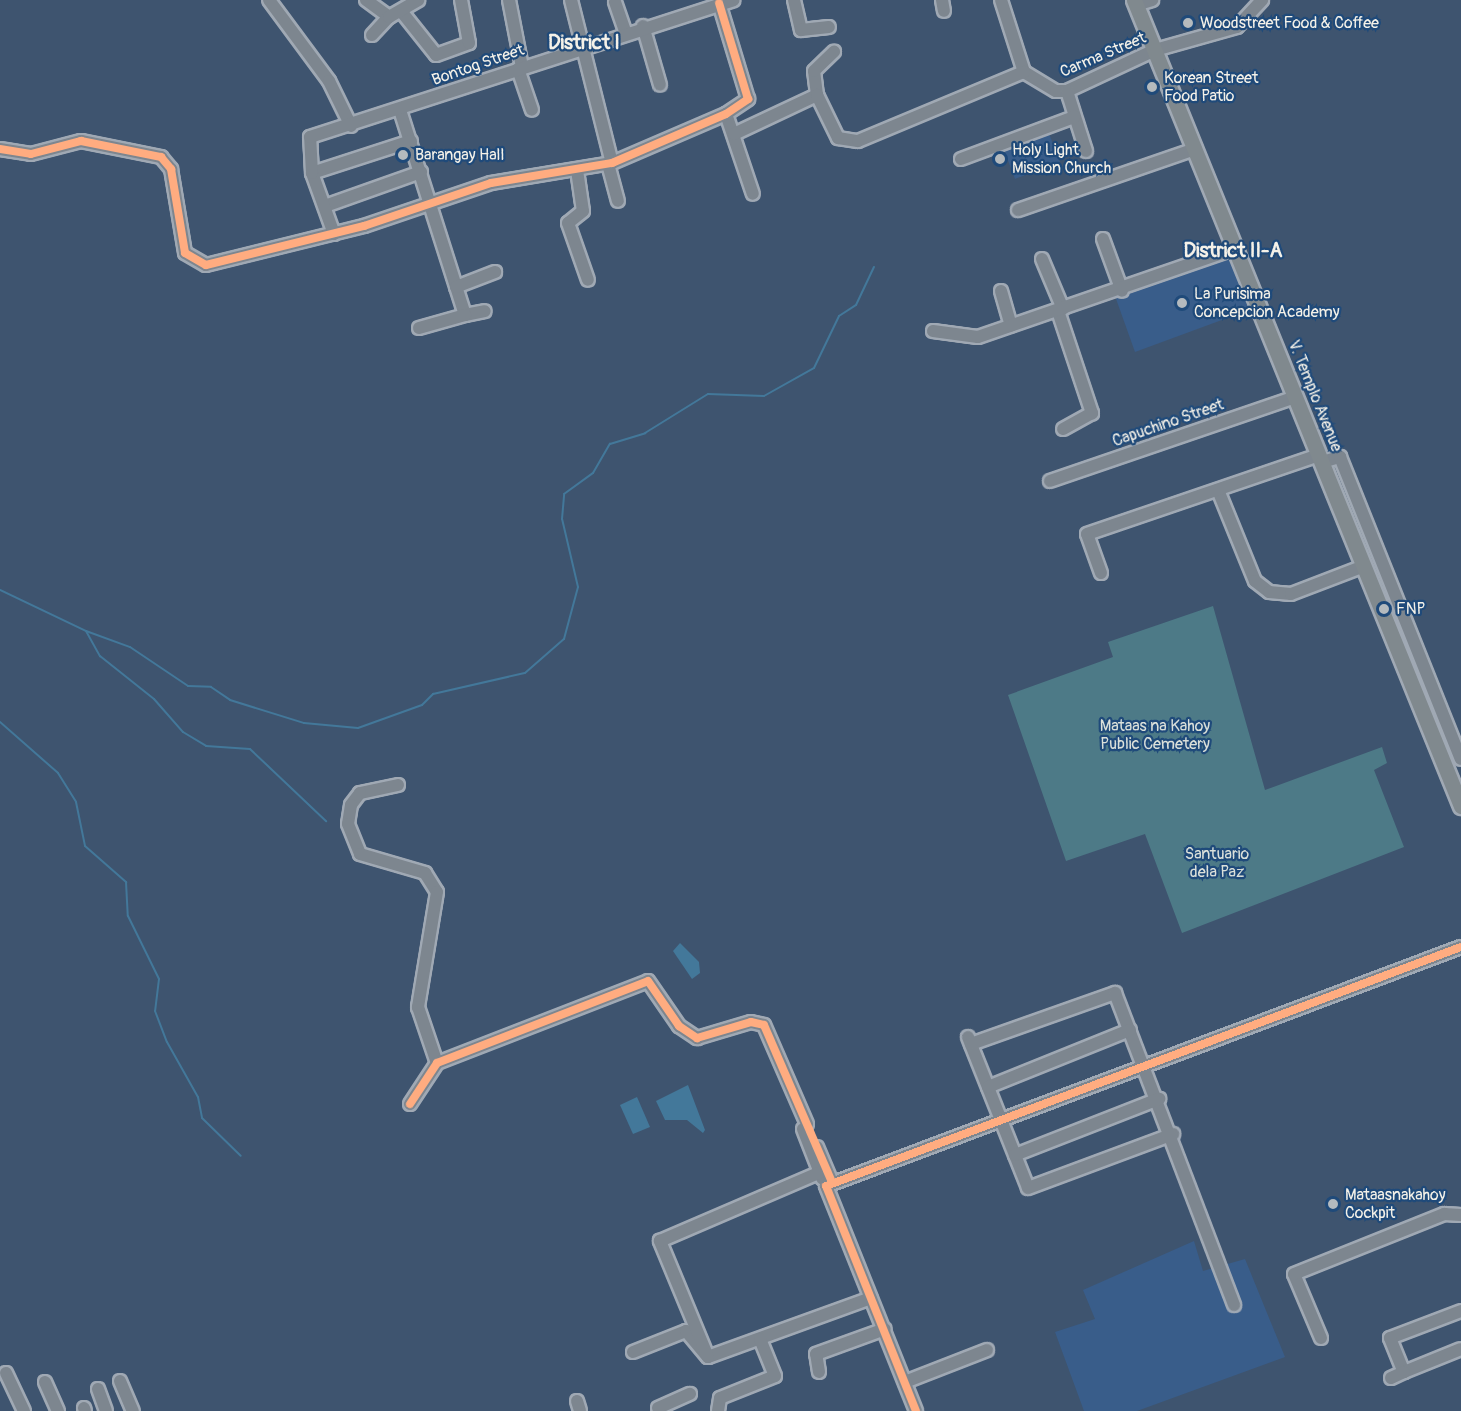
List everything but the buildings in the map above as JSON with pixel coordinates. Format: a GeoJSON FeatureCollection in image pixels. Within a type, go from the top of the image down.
{"type":"FeatureCollection","features":[{"type":"Feature","properties":{"kind":"main road","name":"V. Templo Avenue"},"geometry":{"type":"LineString","coordinates":[[1135,2],[1461,806]]}},
{"type":"Feature","properties":{"kind":"street"},"geometry":{"type":"LineString","coordinates":[[269,0],[317,62],[351,126]]}},
{"type":"Feature","properties":{"kind":"street"},"geometry":{"type":"LineString","coordinates":[[366,0],[389,16]]}},
{"type":"Feature","properties":{"kind":"street"},"geometry":{"type":"LineString","coordinates":[[372,35],[389,16],[419,0]]}},
{"type":"Feature","properties":{"kind":"street"},"geometry":{"type":"LineString","coordinates":[[401,11],[436,55],[469,43],[461,0]]}},
{"type":"Feature","properties":{"kind":"street"},"geometry":{"type":"LineString","coordinates":[[509,0],[520,68],[532,110]]}},
{"type":"Feature","properties":{"kind":"street"},"geometry":{"type":"LineString","coordinates":[[571,0],[618,201]]}},
{"type":"Feature","properties":{"kind":"street","name":"Bontog Street"},"geometry":{"type":"LineString","coordinates":[[312,173],[307,144],[310,137],[400,110],[581,45],[734,0]]}},
{"type":"Feature","properties":{"kind":"street"},"geometry":{"type":"LineString","coordinates":[[795,0],[801,30],[829,27]]}},
{"type":"Feature","properties":{"kind":"street"},"geometry":{"type":"LineString","coordinates":[[834,52],[814,71],[817,95],[832,131],[850,142],[1024,72],[1001,0]]}},
{"type":"Feature","properties":{"kind":"street"},"geometry":{"type":"LineString","coordinates":[[1135,2],[1152,0]]}},
{"type":"Feature","properties":{"kind":"street","name":"Carma Street"},"geometry":{"type":"LineString","coordinates":[[1024,72],[1050,90],[1067,91],[1155,50],[1237,27],[1262,0]]}},
{"type":"Feature","properties":{"kind":"street"},"geometry":{"type":"LineString","coordinates":[[615,2],[625,31]]}},
{"type":"Feature","properties":{"kind":"street"},"geometry":{"type":"LineString","coordinates":[[0,149],[31,154],[81,141],[161,157],[171,169],[183,248],[200,264],[334,234],[430,206],[491,183],[610,163],[726,114],[748,99],[719,3]]}},
{"type":"Feature","properties":{"kind":"street"},"geometry":{"type":"LineString","coordinates":[[643,26],[660,85]]}},
{"type":"Feature","properties":{"kind":"street"},"geometry":{"type":"LineString","coordinates":[[1067,91],[1086,151]]}},
{"type":"Feature","properties":{"kind":"street"},"geometry":{"type":"LineString","coordinates":[[734,134],[817,95]]}},
{"type":"Feature","properties":{"kind":"street"},"geometry":{"type":"LineString","coordinates":[[400,110],[465,315]]}},
{"type":"Feature","properties":{"kind":"street"},"geometry":{"type":"LineString","coordinates":[[726,114],[753,194]]}},
{"type":"Feature","properties":{"kind":"street"},"geometry":{"type":"LineString","coordinates":[[961,159],[1074,117]]}},
{"type":"Feature","properties":{"kind":"street"},"geometry":{"type":"LineString","coordinates":[[334,234],[312,173],[411,141]]}},
{"type":"Feature","properties":{"kind":"street"},"geometry":{"type":"LineString","coordinates":[[1018,210],[1195,149]]}},
{"type":"Feature","properties":{"kind":"street"},"geometry":{"type":"LineString","coordinates":[[577,170],[583,211],[568,223],[588,280]]}},
{"type":"Feature","properties":{"kind":"street"},"geometry":{"type":"LineString","coordinates":[[325,206],[421,172]]}},
{"type":"Feature","properties":{"kind":"street"},"geometry":{"type":"LineString","coordinates":[[1103,239],[1122,291]]}},
{"type":"Feature","properties":{"kind":"street"},"geometry":{"type":"LineString","coordinates":[[933,331],[978,337],[1122,291],[1236,249]]}},
{"type":"Feature","properties":{"kind":"street"},"geometry":{"type":"LineString","coordinates":[[1042,259],[1092,413],[1063,429]]}},
{"type":"Feature","properties":{"kind":"street"},"geometry":{"type":"LineString","coordinates":[[456,287],[495,272]]}},
{"type":"Feature","properties":{"kind":"street"},"geometry":{"type":"LineString","coordinates":[[1000,291],[1011,326]]}},
{"type":"Feature","properties":{"kind":"street"},"geometry":{"type":"LineString","coordinates":[[419,328],[486,311]]}},
{"type":"Feature","properties":{"kind":"street","name":"Capuchino Street"},"geometry":{"type":"LineString","coordinates":[[1050,481],[1296,397]]}},
{"type":"Feature","properties":{"kind":"street"},"geometry":{"type":"LineString","coordinates":[[1101,573],[1087,534],[1218,490],[1321,459],[1340,457],[1461,759]]}},
{"type":"Feature","properties":{"kind":"street"},"geometry":{"type":"LineString","coordinates":[[1218,490],[1255,581],[1269,592],[1291,594],[1365,566]]}},
{"type":"Feature","properties":{"kind":"street"},"geometry":{"type":"LineString","coordinates":[[398,785],[360,793],[351,805],[348,824],[360,854],[424,873],[437,892],[418,1007],[437,1063]]}},
{"type":"Feature","properties":{"kind":"street"},"geometry":{"type":"LineString","coordinates":[[829,1184],[1461,947]]}},
{"type":"Feature","properties":{"kind":"street"},"geometry":{"type":"LineString","coordinates":[[410,1104],[437,1063],[648,981],[679,1026],[697,1038],[751,1022],[764,1025],[829,1184],[916,1411]]}},
{"type":"Feature","properties":{"kind":"street"},"geometry":{"type":"LineString","coordinates":[[1173,1134],[1032,1188],[1015,1155],[969,1040],[1110,991],[1130,1030],[1173,1134],[1234,1305]]}},
{"type":"Feature","properties":{"kind":"street"},"geometry":{"type":"LineString","coordinates":[[988,1087],[1130,1030]]}},
{"type":"Feature","properties":{"kind":"street"},"geometry":{"type":"LineString","coordinates":[[1015,1155],[1159,1099]]}},
{"type":"Feature","properties":{"kind":"street"},"geometry":{"type":"LineString","coordinates":[[805,1124],[819,1173],[829,1184]]}},
{"type":"Feature","properties":{"kind":"street"},"geometry":{"type":"LineString","coordinates":[[708,1357],[660,1241],[819,1173]]}},
{"type":"Feature","properties":{"kind":"street"},"geometry":{"type":"LineString","coordinates":[[1321,1338],[1294,1274],[1444,1214],[1461,1215]]}},
{"type":"Feature","properties":{"kind":"street"},"geometry":{"type":"LineString","coordinates":[[708,1357],[871,1298]]}},
{"type":"Feature","properties":{"kind":"street"},"geometry":{"type":"LineString","coordinates":[[1404,1372],[1392,1337],[1461,1311]]}},
{"type":"Feature","properties":{"kind":"street"},"geometry":{"type":"LineString","coordinates":[[819,1372],[816,1354],[885,1329]]}},
{"type":"Feature","properties":{"kind":"street"},"geometry":{"type":"LineString","coordinates":[[633,1352],[686,1332],[708,1357]]}},
{"type":"Feature","properties":{"kind":"street"},"geometry":{"type":"LineString","coordinates":[[718,1411],[720,1398],[775,1376],[760,1339]]}},
{"type":"Feature","properties":{"kind":"street"},"geometry":{"type":"LineString","coordinates":[[1391,1378],[1461,1349]]}},
{"type":"Feature","properties":{"kind":"street"},"geometry":{"type":"LineString","coordinates":[[905,1382],[987,1350]]}},
{"type":"Feature","properties":{"kind":"street"},"geometry":{"type":"LineString","coordinates":[[6,1373],[24,1411]]}},
{"type":"Feature","properties":{"kind":"street"},"geometry":{"type":"LineString","coordinates":[[120,1381],[133,1411]]}},
{"type":"Feature","properties":{"kind":"street"},"geometry":{"type":"LineString","coordinates":[[45,1382],[58,1411]]}},
{"type":"Feature","properties":{"kind":"street"},"geometry":{"type":"LineString","coordinates":[[98,1389],[106,1411]]}},
{"type":"Feature","properties":{"kind":"street"},"geometry":{"type":"LineString","coordinates":[[657,1408],[690,1394]]}},
{"type":"Feature","properties":{"kind":"shaded area"},"geometry":{"type":"Polygon","coordinates":[[[1048,131],[1060,162],[1015,179],[1003,147],[1048,131]]]}},
{"type":"Feature","properties":{"kind":"shaded area","name":"La Purisima Concepcion Academy"},"geometry":{"type":"Polygon","coordinates":[[[1228,254],[1249,310],[1135,352],[1115,296],[1228,254]]]}},
{"type":"Feature","properties":{"kind":"shaded area"},"geometry":{"type":"Polygon","coordinates":[[[680,943],[699,962],[700,973],[692,979],[673,951],[680,943]]]}},
{"type":"Feature","properties":{"kind":"shaded area"},"geometry":{"type":"Polygon","coordinates":[[[688,1085],[705,1130],[703,1133],[687,1120],[665,1120],[656,1101],[688,1085]]]}},
{"type":"Feature","properties":{"kind":"shaded area"},"geometry":{"type":"Polygon","coordinates":[[[637,1097],[650,1127],[633,1134],[620,1105],[637,1097]]]}},
{"type":"Feature","properties":{"kind":"shaded area"},"geometry":{"type":"Polygon","coordinates":[[[1194,1241],[1203,1271],[1245,1259],[1285,1357],[1137,1411],[1084,1411],[1055,1332],[1095,1319],[1083,1290],[1194,1241]]]}},
{"type":"Feature","properties":{"kind":"green space","name":"Mataas na Kahoy Public Cemetery"},"geometry":{"type":"Polygon","coordinates":[[[1213,606],[1265,790],[1382,747],[1387,763],[1374,770],[1404,847],[1182,933],[1145,834],[1066,861],[1008,695],[1113,657],[1108,642],[1213,606]]]}},
{"type":"Feature","properties":{"kind":"waterway"},"geometry":{"type":"LineString","coordinates":[[86,631],[130,647],[188,686],[211,687],[230,700],[304,723],[358,728],[422,705],[433,694],[525,673],[564,639],[578,587],[562,519],[564,494],[593,473],[610,444],[645,433],[708,394],[764,396],[814,368],[839,316],[856,305],[874,267]]}},
{"type":"Feature","properties":{"kind":"waterway"},"geometry":{"type":"LineString","coordinates":[[0,590],[86,631],[100,656],[154,699],[183,732],[206,746],[250,749],[326,821]]}},
{"type":"Feature","properties":{"kind":"waterway"},"geometry":{"type":"LineString","coordinates":[[0,722],[58,773],[76,802],[85,846],[126,882],[128,916],[159,979],[155,1011],[167,1042],[198,1097],[202,1118],[241,1156]]}},
{"type":"Feature","properties":{"kind":"cycle path"},"geometry":{"type":"LineString","coordinates":[[0,149],[31,154],[81,141],[161,157],[171,169],[185,253],[206,265],[364,226],[491,183],[612,163],[726,114],[748,99],[719,3]]}},
{"type":"Feature","properties":{"kind":"cycle path"},"geometry":{"type":"LineString","coordinates":[[916,1411],[826,1186],[1461,947]]}},
{"type":"Feature","properties":{"kind":"cycle path"},"geometry":{"type":"LineString","coordinates":[[410,1104],[437,1063],[648,981],[679,1026],[697,1038],[751,1022],[764,1025],[832,1182]]}},
{"type":"Feature","properties":{"kind":"place","name":"Woodstreet Food & Coffee"},"geometry":{"type":"Point","coordinates":[1188,23]}},
{"type":"Feature","properties":{"kind":"place","name":"Korean Street Food Patio"},"geometry":{"type":"Point","coordinates":[1152,87]}},
{"type":"Feature","properties":{"kind":"place","name":"Barangay Hall"},"geometry":{"type":"Point","coordinates":[403,155]}},
{"type":"Feature","properties":{"kind":"place","name":"Holy Light Mission Church"},"geometry":{"type":"Point","coordinates":[1000,159]}},
{"type":"Feature","properties":{"kind":"place","name":"La Purisima Concepcion Academy"},"geometry":{"type":"Point","coordinates":[1182,303]}},
{"type":"Feature","properties":{"kind":"place","name":"FNP"},"geometry":{"type":"Point","coordinates":[1384,609]}},
{"type":"Feature","properties":{"kind":"place","name":"Mataasnakahoy Cockpit"},"geometry":{"type":"Point","coordinates":[1333,1204]}},
{"type":"Feature","properties":{"kind":"district","name":"District I"},"geometry":{"type":"Point","coordinates":[584,42]}},
{"type":"Feature","properties":{"kind":"district","name":"District II-A"},"geometry":{"type":"Point","coordinates":[1233,250]}},
{"type":"Feature","properties":{"kind":"park label","name":"Santuario dela Paz"},"geometry":{"type":"Point","coordinates":[1217,863]}}]}
